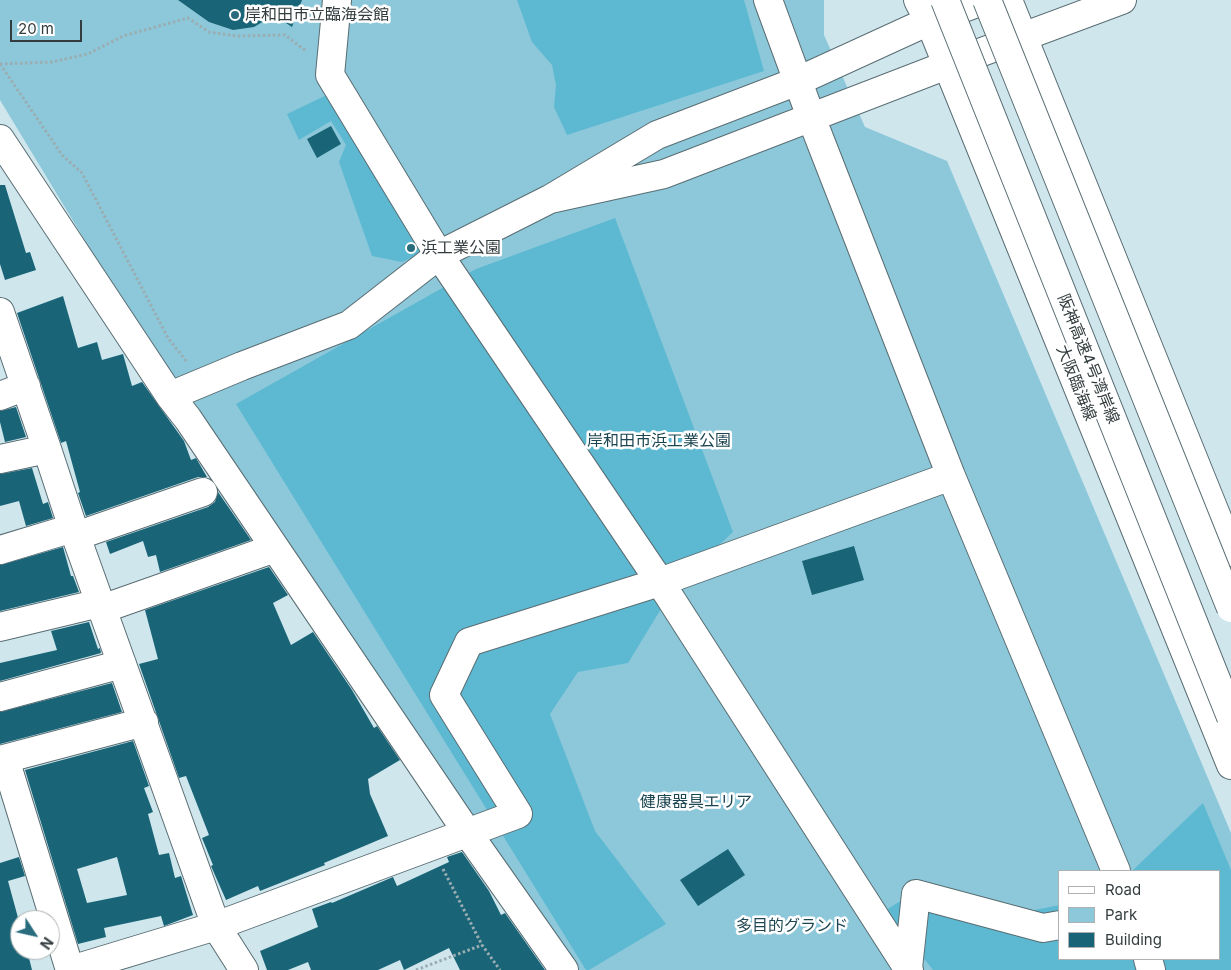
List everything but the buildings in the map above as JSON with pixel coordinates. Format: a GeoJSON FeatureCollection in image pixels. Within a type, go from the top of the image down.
{"type":"FeatureCollection","features":[{"type":"Feature","properties":{"kind":"main road"},"geometry":{"type":"LineString","coordinates":[[337,0],[330,75],[439,255],[660,582],[908,969]]}},
{"type":"Feature","properties":{"kind":"main road"},"geometry":{"type":"LineString","coordinates":[[768,0],[811,117],[950,476],[1116,870]]}},
{"type":"Feature","properties":{"kind":"main road"},"geometry":{"type":"LineString","coordinates":[[170,396],[349,325],[439,255],[550,199],[657,135],[798,80],[928,5],[986,0],[1231,608]]}},
{"type":"Feature","properties":{"kind":"main road"},"geometry":{"type":"LineString","coordinates":[[1008,0],[1231,552]]}},
{"type":"Feature","properties":{"kind":"main road"},"geometry":{"type":"LineString","coordinates":[[550,199],[664,174],[780,140],[811,117],[1122,0]]}},
{"type":"Feature","properties":{"kind":"main road","name":"大阪臨海線"},"geometry":{"type":"LineString","coordinates":[[928,5],[947,65],[1231,765]]}},
{"type":"Feature","properties":{"kind":"main road","name":"阪神高速4号湾岸線"},"geometry":{"type":"LineString","coordinates":[[928,5],[1231,717]]}},
{"type":"Feature","properties":{"kind":"main road"},"geometry":{"type":"LineString","coordinates":[[0,139],[170,396],[188,419],[467,832],[564,970]]}},
{"type":"Feature","properties":{"kind":"main road"},"geometry":{"type":"LineString","coordinates":[[0,312],[48,449],[74,532],[216,926],[244,970]]}},
{"type":"Feature","properties":{"kind":"main road"},"geometry":{"type":"LineString","coordinates":[[0,396],[26,386]]}},
{"type":"Feature","properties":{"kind":"main road"},"geometry":{"type":"LineString","coordinates":[[0,459],[48,449]]}},
{"type":"Feature","properties":{"kind":"main road"},"geometry":{"type":"LineString","coordinates":[[144,722],[3,759],[70,970],[216,926],[518,814],[444,695],[469,642],[660,582],[950,476]]}},
{"type":"Feature","properties":{"kind":"main road"},"geometry":{"type":"LineString","coordinates":[[0,550],[74,532],[203,492]]}},
{"type":"Feature","properties":{"kind":"main road"},"geometry":{"type":"LineString","coordinates":[[0,627],[101,606],[275,548]]}},
{"type":"Feature","properties":{"kind":"main road"},"geometry":{"type":"LineString","coordinates":[[0,697],[122,664]]}},
{"type":"Feature","properties":{"kind":"main road"},"geometry":{"type":"LineString","coordinates":[[908,969],[916,894],[1043,928],[1058,925]]}},
{"type":"Feature","properties":{"kind":"path"},"geometry":{"type":"LineString","coordinates":[[203,382],[168,338],[82,173],[62,155],[0,64],[52,62],[88,54],[124,36],[188,18],[209,32],[236,36],[286,34],[306,51],[334,40]]}},
{"type":"Feature","properties":{"kind":"path"},"geometry":{"type":"LineString","coordinates":[[430,846],[482,945],[500,970]]}},
{"type":"Feature","properties":{"kind":"path"},"geometry":{"type":"LineString","coordinates":[[416,970],[482,945]]}},
{"type":"Feature","properties":{"kind":"green space","name":"岸和田市浜工業公園"},"geometry":{"type":"Polygon","coordinates":[[[0,0],[824,0],[824,35],[865,127],[947,161],[1218,802],[1231,833],[1231,970],[572,970],[182,401],[0,100],[0,0]]]}},
{"type":"Feature","properties":{"kind":"green space"},"geometry":{"type":"Polygon","coordinates":[[[517,0],[744,0],[764,71],[567,135],[554,107],[556,85],[552,65],[532,42],[517,0]]]}},
{"type":"Feature","properties":{"kind":"green space"},"geometry":{"type":"Polygon","coordinates":[[[331,93],[427,251],[402,262],[372,256],[339,162],[346,145],[331,121],[299,140],[287,114],[331,93]]]}},
{"type":"Feature","properties":{"kind":"green space"},"geometry":{"type":"Polygon","coordinates":[[[615,218],[733,532],[675,586],[628,663],[578,672],[550,714],[595,831],[666,924],[586,970],[236,404],[476,269],[615,218]]]}},
{"type":"Feature","properties":{"kind":"green space"},"geometry":{"type":"Polygon","coordinates":[[[1203,803],[1231,870],[1231,970],[933,970],[886,910],[902,900],[1029,911],[1058,905],[1058,960],[1221,960],[1221,870],[1133,870],[1203,803]]]}},
{"type":"Feature","properties":{"kind":"place","name":"岸和田市立臨海会館"},"geometry":{"type":"Point","coordinates":[235,15]}},
{"type":"Feature","properties":{"kind":"place","name":"浜工業公園"},"geometry":{"type":"Point","coordinates":[411,248]}},
{"type":"Feature","properties":{"kind":"park label","name":"健康器具エリア"},"geometry":{"type":"Point","coordinates":[696,802]}},
{"type":"Feature","properties":{"kind":"park label","name":"多目的グランド"},"geometry":{"type":"Point","coordinates":[792,926]}}]}
